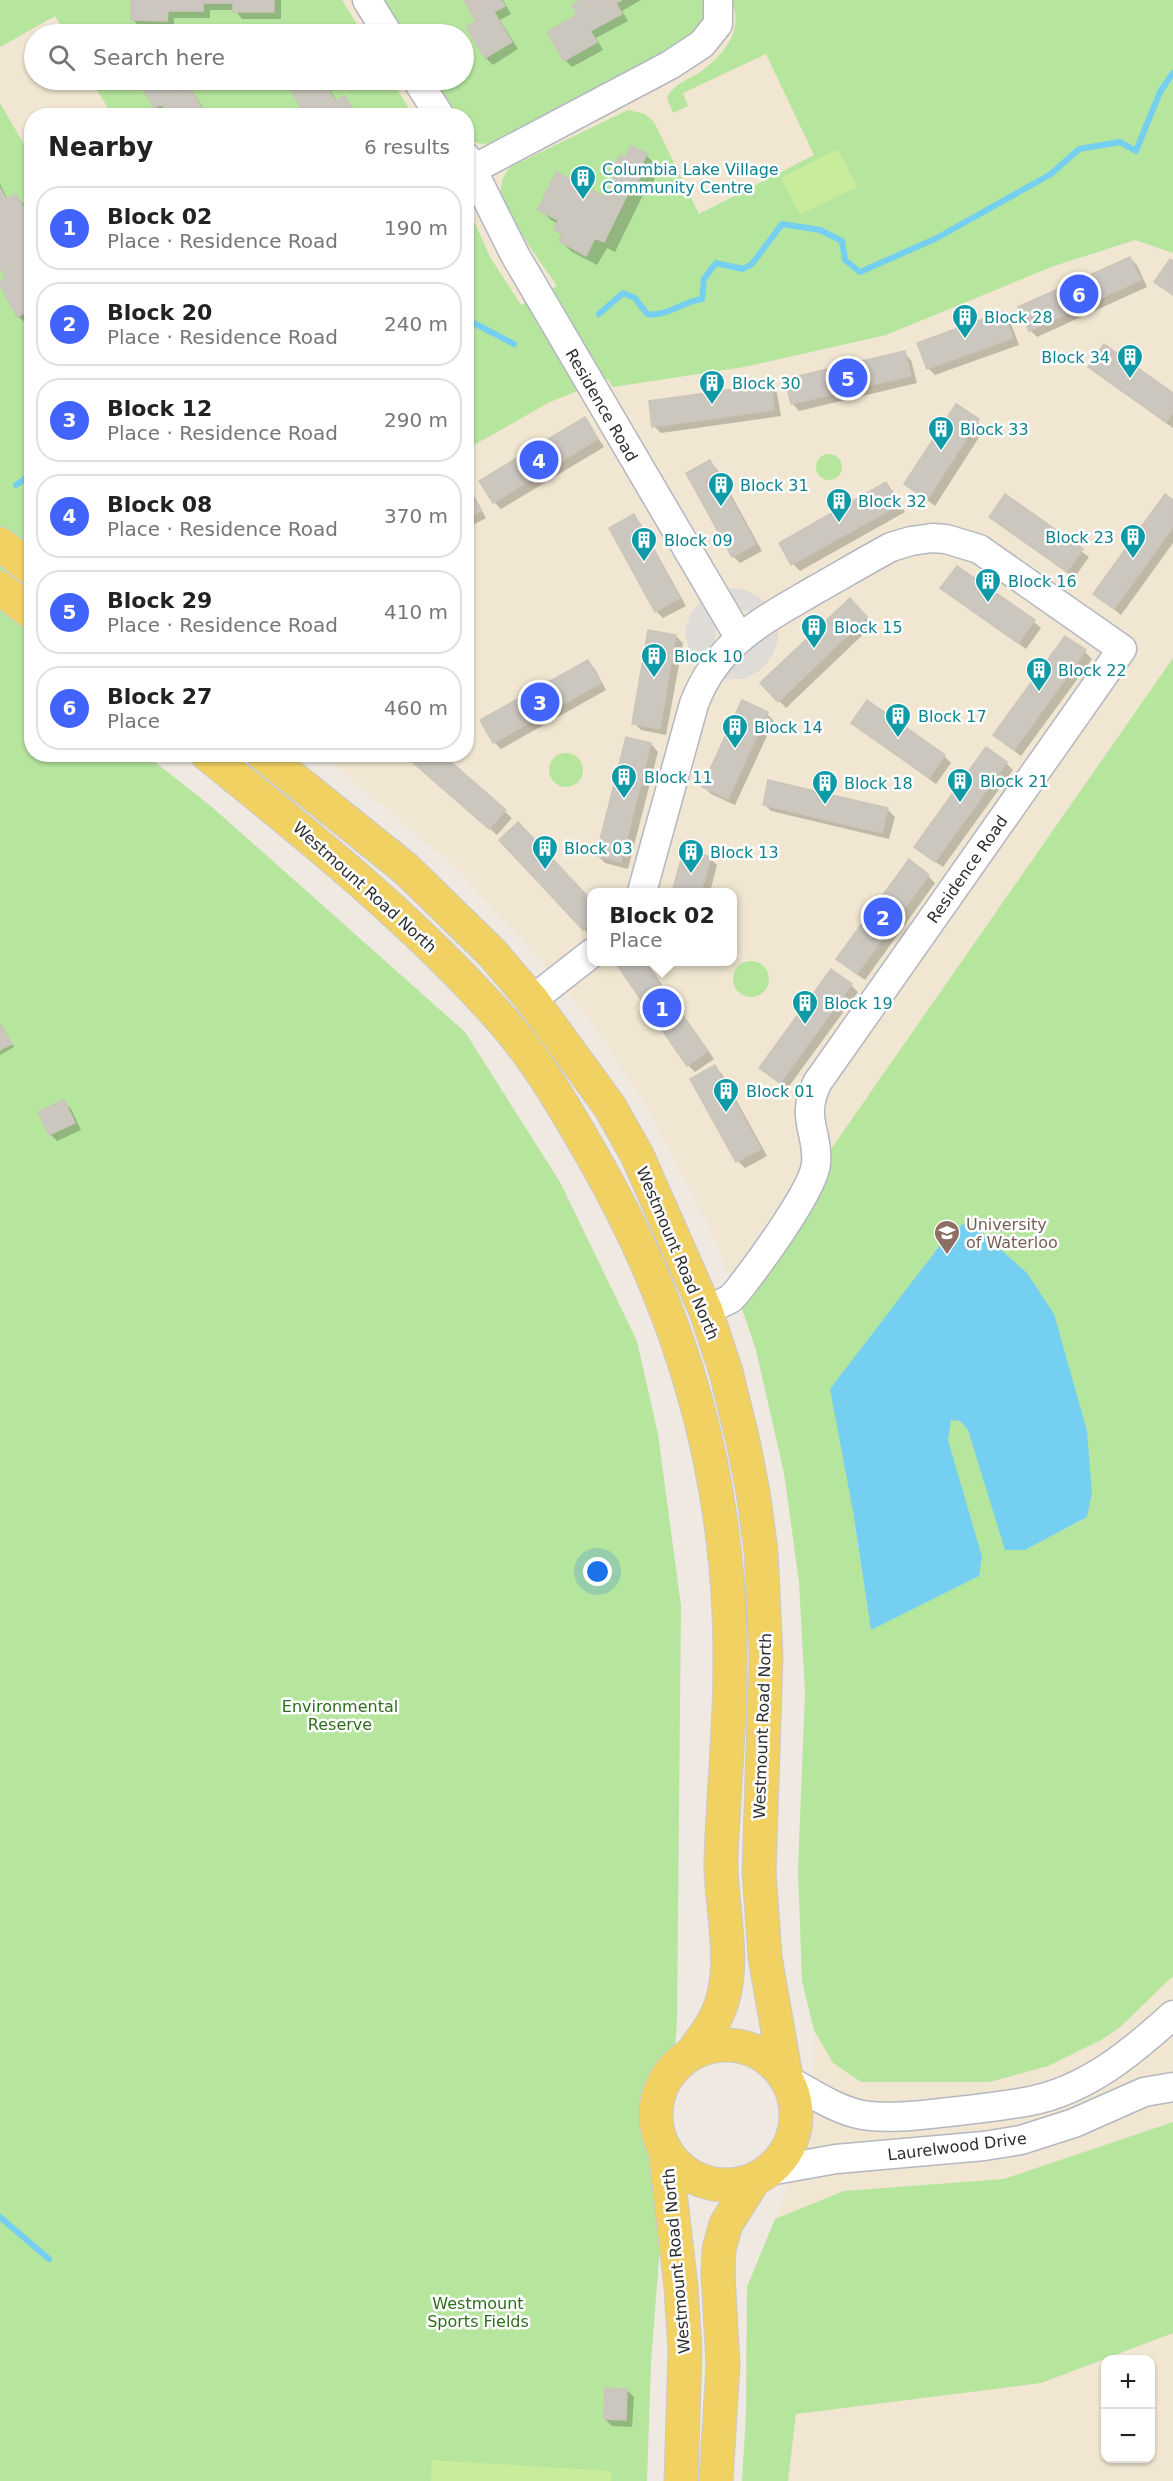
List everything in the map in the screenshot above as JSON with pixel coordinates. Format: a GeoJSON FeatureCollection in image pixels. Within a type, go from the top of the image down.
{"type":"FeatureCollection","features":[{"type":"Feature","properties":{"kind":"main road"},"geometry":{"type":"LineString","coordinates":[[0,544],[24,563]]}},
{"type":"Feature","properties":{"kind":"main road"},"geometry":{"type":"LineString","coordinates":[[0,588],[24,607]]}},
{"type":"Feature","properties":{"kind":"main road","name":"Westmount Road North"},"geometry":{"type":"LineString","coordinates":[[217,762],[342,863],[425,939],[505,1023],[560,1100],[615,1194],[673,1323],[709,1454],[722,1528],[729,1611],[730,1709],[721,1865],[727,1950],[726,1981],[717,2016],[692,2053]]}},
{"type":"Feature","properties":{"kind":"main road","name":"Westmount Road North"},"geometry":{"type":"LineString","coordinates":[[273,762],[406,869],[493,954],[532,1000],[610,1107],[637,1155],[706,1311],[726,1372],[743,1441],[761,1551],[766,1657],[759,1872],[765,1958],[787,2078]]}},
{"type":"Feature","properties":{"kind":"main road"},"geometry":{"type":"LineString","coordinates":[[716,2481],[723,2364],[718,2273],[719,2249],[726,2224],[761,2175],[782,2157],[793,2138],[797,2119],[796,2099],[787,2078],[772,2061],[754,2049],[733,2045],[712,2046],[692,2053],[673,2069],[663,2084],[657,2101],[656,2118],[665,2149],[677,2166],[694,2177],[714,2184],[734,2185],[761,2175]]}},
{"type":"Feature","properties":{"kind":"main road","name":"Westmount Road North"},"geometry":{"type":"LineString","coordinates":[[665,2149],[681,2287],[685,2350],[681,2481]]}},
{"type":"Feature","properties":{"kind":"street"},"geometry":{"type":"LineString","coordinates":[[367,0],[382,24]]}},
{"type":"Feature","properties":{"kind":"street","name":"Residence Road"},"geometry":{"type":"LineString","coordinates":[[474,163],[670,65],[702,44],[718,24],[718,0]]}},
{"type":"Feature","properties":{"kind":"street"},"geometry":{"type":"LineString","coordinates":[[423,90],[435,108]]}},
{"type":"Feature","properties":{"kind":"street","name":"Residence Road"},"geometry":{"type":"LineString","coordinates":[[474,176],[515,255],[739,637]]}},
{"type":"Feature","properties":{"kind":"street","name":"Residence Road"},"geometry":{"type":"LineString","coordinates":[[643,888],[697,694],[718,659],[739,637],[772,615],[891,547],[932,538],[946,539],[979,549],[1122,649],[817,1083],[809,1110],[816,1160],[808,1189],[736,1293],[706,1311]]}},
{"type":"Feature","properties":{"kind":"street"},"geometry":{"type":"LineString","coordinates":[[532,1000],[587,955]]}},
{"type":"Feature","properties":{"kind":"street"},"geometry":{"type":"LineString","coordinates":[[787,2078],[840,2108],[860,2114],[932,2114],[1032,2101],[1071,2089],[1090,2079],[1142,2043],[1173,2015]]}},
{"type":"Feature","properties":{"kind":"street","name":"Laurelwood Drive"},"geometry":{"type":"LineString","coordinates":[[761,2175],[836,2159],[984,2146],[1020,2140],[1074,2123],[1144,2092],[1173,2087]]}},
{"type":"Feature","properties":{"kind":"shaded area","name":"University of Waterloo"},"geometry":{"type":"Polygon","coordinates":[[[0,0],[1173,0],[1173,2481],[742,2481],[746,2415],[747,2287],[812,2130],[814,2030],[802,1981],[798,1870],[805,1693],[799,1582],[784,1473],[756,1350],[739,1300],[709,1226],[647,1107],[595,1026],[540,959],[452,865],[331,762],[474,762],[474,108],[24,108],[24,517],[0,498],[0,0]]]}},
{"type":"Feature","properties":{"kind":"shaded area"},"geometry":{"type":"Polygon","coordinates":[[[734,588],[748,591],[768,605],[753,612],[738,610],[722,589],[734,588]]]}},
{"type":"Feature","properties":{"kind":"shaded area"},"geometry":{"type":"Polygon","coordinates":[[[702,599],[715,624],[716,632],[713,648],[700,669],[690,654],[685,632],[690,614],[702,599]]]}},
{"type":"Feature","properties":{"kind":"shaded area"},"geometry":{"type":"Polygon","coordinates":[[[778,628],[778,639],[773,655],[762,669],[745,679],[720,679],[726,670],[765,635],[778,628]]]}},
{"type":"Feature","properties":{"kind":"green space"},"geometry":{"type":"Polygon","coordinates":[[[0,0],[342,0],[357,24],[60,24],[55,16],[41,24],[24,24],[24,33],[0,47],[0,0]]]}},
{"type":"Feature","properties":{"kind":"green space"},"geometry":{"type":"Polygon","coordinates":[[[379,0],[702,0],[705,26],[690,43],[502,143],[484,144],[474,142],[474,108],[449,108],[437,90],[474,90],[474,24],[395,24],[379,0]]]}},
{"type":"Feature","properties":{"kind":"green space"},"geometry":{"type":"Polygon","coordinates":[[[731,0],[1173,0],[1173,253],[1135,240],[1054,266],[886,335],[744,367],[613,387],[608,379],[550,402],[474,445],[474,222],[490,257],[521,305],[557,286],[516,226],[503,201],[501,186],[510,167],[628,110],[645,114],[654,122],[699,214],[814,155],[766,54],[683,93],[688,106],[673,113],[667,98],[670,93],[709,65],[724,50],[734,31],[735,11],[731,0]]]}},
{"type":"Feature","properties":{"kind":"green space"},"geometry":{"type":"Polygon","coordinates":[[[97,90],[397,90],[409,108],[108,108],[97,90]]]}},
{"type":"Feature","properties":{"kind":"green space","name":"Environmental Reserve"},"geometry":{"type":"Polygon","coordinates":[[[0,103],[24,144],[24,762],[155,762],[212,807],[465,1032],[560,1182],[637,1341],[658,1434],[681,1606],[677,2022],[651,2363],[647,2481],[0,2481],[0,103]]]}},
{"type":"Feature","properties":{"kind":"green space"},"geometry":{"type":"Polygon","coordinates":[[[838,149],[857,187],[800,215],[781,178],[838,149]]]}},
{"type":"Feature","properties":{"kind":"green space"},"geometry":{"type":"Polygon","coordinates":[[[829,454],[838,458],[842,467],[838,476],[829,480],[820,476],[816,467],[820,458],[829,454]]]}},
{"type":"Feature","properties":{"kind":"green space"},"geometry":{"type":"Polygon","coordinates":[[[1173,658],[1173,1976],[1119,2028],[1101,2040],[1048,2066],[990,2082],[861,2082],[833,2063],[814,2030],[802,1981],[798,1870],[805,1693],[799,1582],[784,1473],[756,1350],[739,1300],[822,1162],[1173,658]],[[1054,1314],[853,1511],[871,1629],[948,1440],[951,1419],[960,1421],[968,1430],[1025,1550],[1087,1517],[1054,1314]]]}},
{"type":"Feature","properties":{"kind":"green space"},"geometry":{"type":"Polygon","coordinates":[[[566,753],[578,758],[583,770],[578,782],[566,787],[554,782],[549,770],[554,758],[566,753]]]}},
{"type":"Feature","properties":{"kind":"green space"},"geometry":{"type":"Polygon","coordinates":[[[751,961],[764,966],[769,979],[764,992],[751,997],[738,992],[733,979],[738,966],[751,961]]]}},
{"type":"Feature","properties":{"kind":"green space"},"geometry":{"type":"Polygon","coordinates":[[[1173,2122],[1173,2333],[1115,2355],[1101,2355],[1101,2360],[1041,2383],[796,2414],[788,2481],[742,2481],[746,2415],[747,2287],[775,2219],[844,2191],[1004,2179],[1173,2122]]]}},
{"type":"Feature","properties":{"kind":"green space"},"geometry":{"type":"Polygon","coordinates":[[[432,2460],[612,2471],[611,2481],[431,2481],[432,2460]]]}},
{"type":"Feature","properties":{"kind":"water"},"geometry":{"type":"Polygon","coordinates":[[[969,1221],[1027,1273],[1054,1314],[1087,1431],[1092,1493],[1087,1517],[1025,1550],[1005,1550],[968,1430],[960,1421],[951,1420],[948,1440],[982,1557],[979,1576],[871,1630],[853,1511],[830,1389],[951,1231],[969,1221]]]}},
{"type":"Feature","properties":{"kind":"building"},"geometry":{"type":"Polygon","coordinates":[[[131,0],[274,0],[274,12],[233,12],[233,3],[203,3],[203,11],[168,11],[167,21],[131,20],[131,0]]]}},
{"type":"Feature","properties":{"kind":"building"},"geometry":{"type":"Polygon","coordinates":[[[464,0],[501,0],[505,6],[494,12],[512,42],[485,58],[474,40],[474,24],[471,24],[476,21],[464,0]]]}},
{"type":"Feature","properties":{"kind":"building"},"geometry":{"type":"Polygon","coordinates":[[[581,0],[622,0],[616,3],[622,14],[590,31],[597,42],[564,61],[547,32],[577,15],[572,5],[581,0]]]}},
{"type":"Feature","properties":{"kind":"building"},"geometry":{"type":"Polygon","coordinates":[[[144,90],[180,90],[181,92],[192,90],[202,108],[164,108],[162,104],[154,108],[144,90]]]}},
{"type":"Feature","properties":{"kind":"building"},"geometry":{"type":"Polygon","coordinates":[[[291,90],[329,90],[335,101],[345,96],[352,108],[301,108],[291,90]]]}},
{"type":"Feature","properties":{"kind":"building","name":"Columbia Lake Village Community Centre"},"geometry":{"type":"Polygon","coordinates":[[[631,146],[647,153],[642,165],[645,166],[635,187],[632,185],[604,242],[595,238],[586,256],[559,241],[563,234],[554,230],[558,220],[538,210],[556,172],[606,197],[615,177],[610,175],[620,155],[625,157],[631,146]]]}},
{"type":"Feature","properties":{"kind":"building"},"geometry":{"type":"Polygon","coordinates":[[[0,188],[6,199],[16,194],[24,208],[24,313],[17,317],[0,285],[0,281],[6,278],[0,267],[0,188]]]}},
{"type":"Feature","properties":{"kind":"building"},"geometry":{"type":"Polygon","coordinates":[[[1130,257],[1141,280],[1029,331],[1018,307],[1130,257]]]}},
{"type":"Feature","properties":{"kind":"building"},"geometry":{"type":"Polygon","coordinates":[[[1170,259],[1173,261],[1173,295],[1154,282],[1170,259]]]}},
{"type":"Feature","properties":{"kind":"building","name":"Block 28"},"geometry":{"type":"Polygon","coordinates":[[[1003,312],[1013,338],[927,369],[917,343],[1003,312]]]}},
{"type":"Feature","properties":{"kind":"building","name":"Block 34"},"geometry":{"type":"Polygon","coordinates":[[[1104,344],[1173,393],[1173,412],[1166,422],[1088,367],[1104,344]]]}},
{"type":"Feature","properties":{"kind":"building"},"geometry":{"type":"Polygon","coordinates":[[[905,351],[911,376],[791,404],[785,379],[905,351]]]}},
{"type":"Feature","properties":{"kind":"building","name":"Block 30"},"geometry":{"type":"Polygon","coordinates":[[[771,384],[774,410],[652,427],[649,401],[771,384]]]}},
{"type":"Feature","properties":{"kind":"building","name":"Block 33"},"geometry":{"type":"Polygon","coordinates":[[[956,404],[979,419],[927,500],[904,484],[956,404]]]}},
{"type":"Feature","properties":{"kind":"building"},"geometry":{"type":"Polygon","coordinates":[[[585,417],[598,439],[493,503],[479,481],[585,417]]]}},
{"type":"Feature","properties":{"kind":"building","name":"Block 31"},"geometry":{"type":"Polygon","coordinates":[[[710,460],[756,544],[732,557],[686,473],[710,460]]]}},
{"type":"Feature","properties":{"kind":"building","name":"Block 32"},"geometry":{"type":"Polygon","coordinates":[[[886,482],[899,505],[791,565],[779,543],[886,482]]]}},
{"type":"Feature","properties":{"kind":"building"},"geometry":{"type":"Polygon","coordinates":[[[1005,494],[1083,549],[1067,572],[989,517],[1005,494]]]}},
{"type":"Feature","properties":{"kind":"building","name":"Block 23"},"geometry":{"type":"Polygon","coordinates":[[[1165,494],[1173,500],[1173,527],[1114,609],[1093,594],[1165,494]]]}},
{"type":"Feature","properties":{"kind":"building"},"geometry":{"type":"Polygon","coordinates":[[[474,498],[481,511],[474,514],[474,498]]]}},
{"type":"Feature","properties":{"kind":"building","name":"Block 09"},"geometry":{"type":"Polygon","coordinates":[[[634,514],[680,598],[655,612],[609,528],[634,514]]]}},
{"type":"Feature","properties":{"kind":"building","name":"Block 16"},"geometry":{"type":"Polygon","coordinates":[[[957,566],[1035,620],[1018,643],[940,588],[957,566]]]}},
{"type":"Feature","properties":{"kind":"building","name":"Block 15"},"geometry":{"type":"Polygon","coordinates":[[[850,598],[867,617],[778,702],[760,683],[850,598]]]}},
{"type":"Feature","properties":{"kind":"building","name":"Block 10"},"geometry":{"type":"Polygon","coordinates":[[[648,630],[676,635],[660,729],[632,724],[648,630]]]}},
{"type":"Feature","properties":{"kind":"building","name":"Block 22"},"geometry":{"type":"Polygon","coordinates":[[[1065,636],[1086,650],[1014,750],[993,735],[1065,636]]]}},
{"type":"Feature","properties":{"kind":"building"},"geometry":{"type":"Polygon","coordinates":[[[588,660],[601,683],[493,743],[480,720],[588,660]]]}},
{"type":"Feature","properties":{"kind":"building","name":"Block 14"},"geometry":{"type":"Polygon","coordinates":[[[742,700],[768,712],[728,799],[702,787],[742,700]]]}},
{"type":"Feature","properties":{"kind":"building","name":"Block 17"},"geometry":{"type":"Polygon","coordinates":[[[867,700],[945,755],[929,778],[851,723],[867,700]]]}},
{"type":"Feature","properties":{"kind":"building","name":"Block 11"},"geometry":{"type":"Polygon","coordinates":[[[626,737],[651,743],[621,862],[596,856],[626,737]]]}},
{"type":"Feature","properties":{"kind":"building","name":"Block 21"},"geometry":{"type":"Polygon","coordinates":[[[986,747],[1007,762],[935,862],[914,847],[986,747]]]}},
{"type":"Feature","properties":{"kind":"building"},"geometry":{"type":"Polygon","coordinates":[[[412,762],[451,762],[506,810],[489,829],[412,762]]]}},
{"type":"Feature","properties":{"kind":"building","name":"Block 18"},"geometry":{"type":"Polygon","coordinates":[[[768,780],[888,808],[882,833],[763,805],[768,780]]]}},
{"type":"Feature","properties":{"kind":"building","name":"Block 03"},"geometry":{"type":"Polygon","coordinates":[[[518,822],[587,896],[587,926],[583,930],[499,840],[518,822]]]}},
{"type":"Feature","properties":{"kind":"building","name":"Block 13"},"geometry":{"type":"Polygon","coordinates":[[[684,849],[711,857],[702,888],[673,888],[684,849]]]}},
{"type":"Feature","properties":{"kind":"building"},"geometry":{"type":"Polygon","coordinates":[[[909,859],[929,875],[857,974],[836,959],[909,859]]]}},
{"type":"Feature","properties":{"kind":"building"},"geometry":{"type":"Polygon","coordinates":[[[618,966],[648,966],[708,1051],[687,1066],[618,966]]]}},
{"type":"Feature","properties":{"kind":"building","name":"Block 19"},"geometry":{"type":"Polygon","coordinates":[[[831,969],[852,984],[780,1083],[759,1068],[831,969]]]}},
{"type":"Feature","properties":{"kind":"building"},"geometry":{"type":"Polygon","coordinates":[[[0,1024],[12,1044],[0,1050],[0,1024]]]}},
{"type":"Feature","properties":{"kind":"building","name":"Block 01"},"geometry":{"type":"Polygon","coordinates":[[[715,1065],[761,1149],[736,1162],[690,1079],[715,1065]]]}},
{"type":"Feature","properties":{"kind":"building"},"geometry":{"type":"Polygon","coordinates":[[[64,1100],[75,1123],[49,1135],[38,1112],[64,1100]]]}},
{"type":"Feature","properties":{"kind":"building"},"geometry":{"type":"Polygon","coordinates":[[[605,2388],[627,2389],[626,2420],[604,2419],[605,2388]]]}},
{"type":"Feature","properties":{"kind":"waterway"},"geometry":{"type":"LineString","coordinates":[[599,314],[623,293],[635,298],[647,314],[661,313],[702,299],[704,279],[716,263],[743,269],[752,264],[782,224],[820,230],[842,241],[845,260],[860,272],[937,238],[1051,174],[1079,149],[1120,142],[1136,151],[1160,92],[1173,73]]}},
{"type":"Feature","properties":{"kind":"waterway"},"geometry":{"type":"LineString","coordinates":[[474,323],[514,344]]}},
{"type":"Feature","properties":{"kind":"waterway"},"geometry":{"type":"LineString","coordinates":[[16,485],[24,480]]}},
{"type":"Feature","properties":{"kind":"waterway"},"geometry":{"type":"LineString","coordinates":[[0,2217],[49,2259]]}},
{"type":"Feature","properties":{"kind":"place","name":"Columbia Lake Village Community Centre"},"geometry":{"type":"Point","coordinates":[583,201]}},
{"type":"Feature","properties":{"kind":"place","name":"Block 27"},"geometry":{"type":"Point","coordinates":[1079,294]}},
{"type":"Feature","properties":{"kind":"place","name":"Block 28"},"geometry":{"type":"Point","coordinates":[965,340]}},
{"type":"Feature","properties":{"kind":"place","name":"Block 29"},"geometry":{"type":"Point","coordinates":[848,378]}},
{"type":"Feature","properties":{"kind":"place","name":"Block 34"},"geometry":{"type":"Point","coordinates":[1130,380]}},
{"type":"Feature","properties":{"kind":"place","name":"Block 30"},"geometry":{"type":"Point","coordinates":[712,406]}},
{"type":"Feature","properties":{"kind":"place","name":"Block 33"},"geometry":{"type":"Point","coordinates":[941,452]}},
{"type":"Feature","properties":{"kind":"place","name":"Block 08"},"geometry":{"type":"Point","coordinates":[539,460]}},
{"type":"Feature","properties":{"kind":"place","name":"Block 31"},"geometry":{"type":"Point","coordinates":[721,508]}},
{"type":"Feature","properties":{"kind":"place","name":"Block 32"},"geometry":{"type":"Point","coordinates":[839,524]}},
{"type":"Feature","properties":{"kind":"place","name":"Block 23"},"geometry":{"type":"Point","coordinates":[1133,560]}},
{"type":"Feature","properties":{"kind":"place","name":"Block 09"},"geometry":{"type":"Point","coordinates":[644,563]}},
{"type":"Feature","properties":{"kind":"place","name":"Block 16"},"geometry":{"type":"Point","coordinates":[988,604]}},
{"type":"Feature","properties":{"kind":"place","name":"Block 15"},"geometry":{"type":"Point","coordinates":[814,650]}},
{"type":"Feature","properties":{"kind":"place","name":"Block 10"},"geometry":{"type":"Point","coordinates":[654,679]}},
{"type":"Feature","properties":{"kind":"place","name":"Block 22"},"geometry":{"type":"Point","coordinates":[1039,693]}},
{"type":"Feature","properties":{"kind":"place","name":"Block 12"},"geometry":{"type":"Point","coordinates":[540,702]}},
{"type":"Feature","properties":{"kind":"place","name":"Block 17"},"geometry":{"type":"Point","coordinates":[898,739]}},
{"type":"Feature","properties":{"kind":"place","name":"Block 14"},"geometry":{"type":"Point","coordinates":[735,750]}},
{"type":"Feature","properties":{"kind":"place","name":"Block 11"},"geometry":{"type":"Point","coordinates":[624,800]}},
{"type":"Feature","properties":{"kind":"place","name":"Block 21"},"geometry":{"type":"Point","coordinates":[960,804]}},
{"type":"Feature","properties":{"kind":"place","name":"Block 18"},"geometry":{"type":"Point","coordinates":[825,806]}},
{"type":"Feature","properties":{"kind":"place","name":"Block 03"},"geometry":{"type":"Point","coordinates":[545,871]}},
{"type":"Feature","properties":{"kind":"place","name":"Block 13"},"geometry":{"type":"Point","coordinates":[691,875]}},
{"type":"Feature","properties":{"kind":"place","name":"Block 20"},"geometry":{"type":"Point","coordinates":[883,917]}},
{"type":"Feature","properties":{"kind":"place","name":"Block 02"},"geometry":{"type":"Point","coordinates":[662,1008]}},
{"type":"Feature","properties":{"kind":"place","name":"Block 19"},"geometry":{"type":"Point","coordinates":[805,1026]}},
{"type":"Feature","properties":{"kind":"place","name":"Block 01"},"geometry":{"type":"Point","coordinates":[726,1114]}},
{"type":"Feature","properties":{"kind":"place","name":"University of Waterloo"},"geometry":{"type":"Point","coordinates":[947,1256]}},
{"type":"Feature","properties":{"kind":"park label","name":"Westmount Sports Fields"},"geometry":{"type":"Point","coordinates":[478,2312]}}]}
